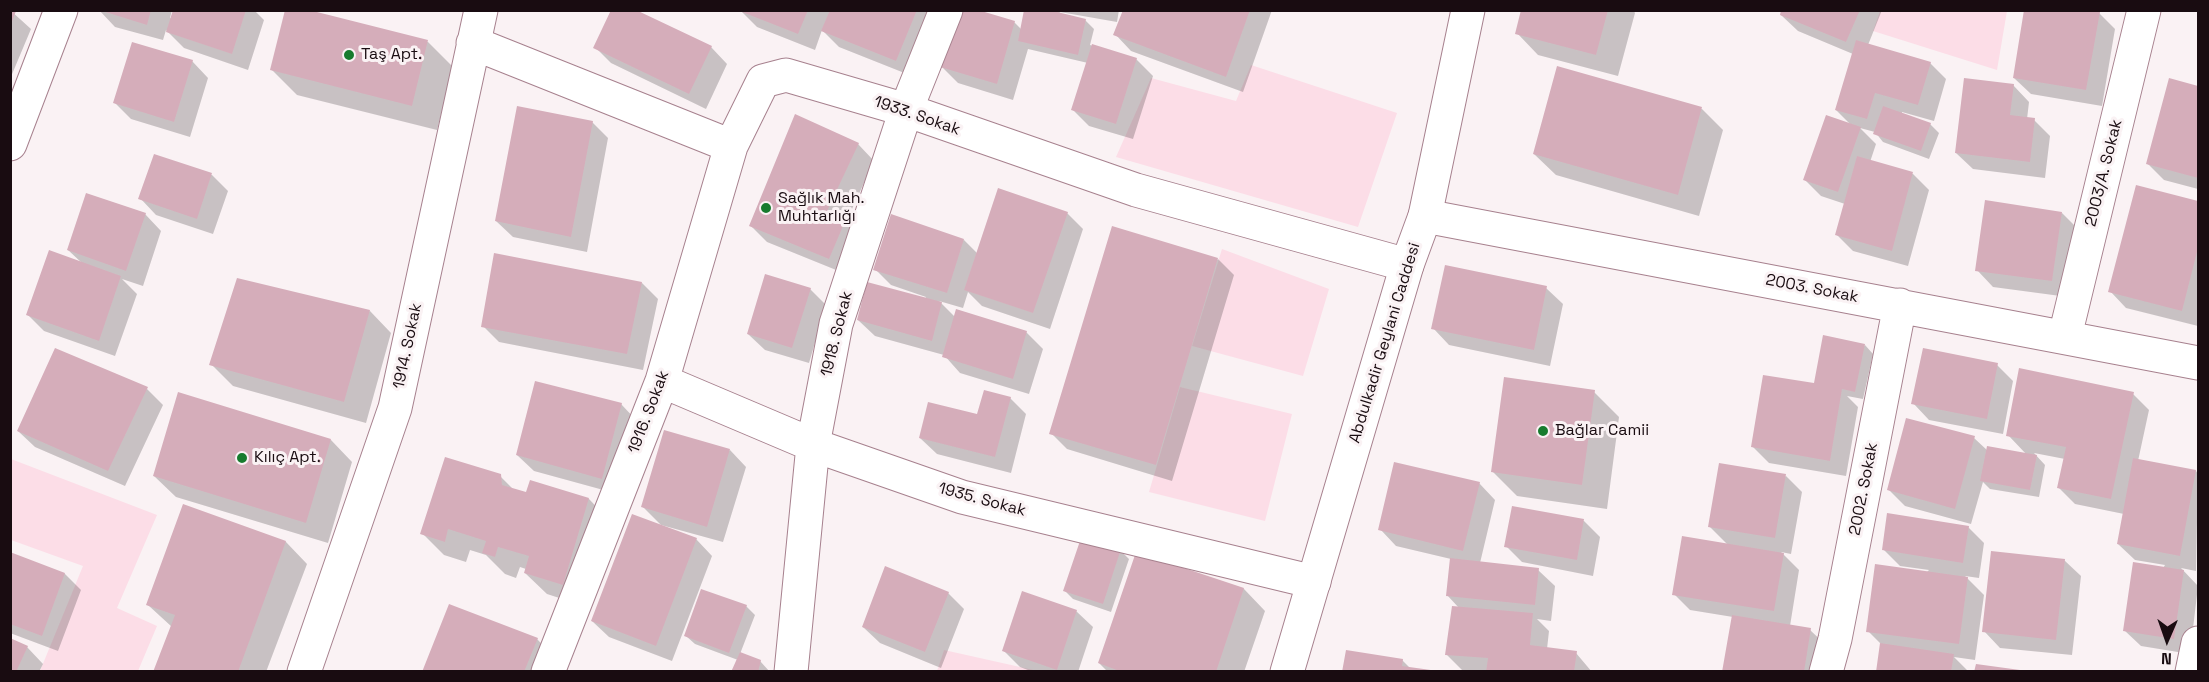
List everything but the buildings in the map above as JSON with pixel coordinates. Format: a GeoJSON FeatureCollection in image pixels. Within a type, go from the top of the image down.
{"type":"FeatureCollection","features":[{"type":"Feature","properties":{"kind":"street"},"geometry":{"type":"LineString","coordinates":[[10,144],[61,10]]}},
{"type":"Feature","properties":{"kind":"street","name":"1914. Sokak"},"geometry":{"type":"LineString","coordinates":[[303,672],[395,408],[481,10]]}},
{"type":"Feature","properties":{"kind":"street","name":"1918. Sokak"},"geometry":{"type":"LineString","coordinates":[[791,672],[813,445],[836,324],[906,110],[946,10]]}},
{"type":"Feature","properties":{"kind":"street","name":"Abdulkadir Geylani Caddesi"},"geometry":{"type":"LineString","coordinates":[[1287,672],[1407,265],[1425,216],[1468,10]]}},
{"type":"Feature","properties":{"kind":"street","name":"2003/A. Sokak"},"geometry":{"type":"LineString","coordinates":[[2065,336],[2144,10]]}},
{"type":"Feature","properties":{"kind":"street"},"geometry":{"type":"LineString","coordinates":[[473,43],[731,146]]}},
{"type":"Feature","properties":{"kind":"street","name":"1933. Sokak"},"geometry":{"type":"LineString","coordinates":[[731,146],[763,81],[786,75],[906,110],[1136,190],[1407,265]]}},
{"type":"Feature","properties":{"kind":"street","name":"1916. Sokak"},"geometry":{"type":"LineString","coordinates":[[548,672],[662,381],[731,146]]}},
{"type":"Feature","properties":{"kind":"street","name":"2003. Sokak"},"geometry":{"type":"LineString","coordinates":[[1425,216],[2199,363]]}},
{"type":"Feature","properties":{"kind":"street","name":"2002. Sokak"},"geometry":{"type":"LineString","coordinates":[[1826,672],[1835,639],[1900,306]]}},
{"type":"Feature","properties":{"kind":"street","name":"1935. Sokak"},"geometry":{"type":"LineString","coordinates":[[662,381],[813,445],[962,497],[1314,582]]}},
{"type":"Feature","properties":{"kind":"street"},"geometry":{"type":"LineString","coordinates":[[2192,672],[2199,643]]}},
{"type":"Feature","properties":{"kind":"shaded area"},"geometry":{"type":"Polygon","coordinates":[[[1880,11],[2007,11],[1997,70],[1873,31],[1880,11]]]}},
{"type":"Feature","properties":{"kind":"shaded area"},"geometry":{"type":"Polygon","coordinates":[[[1251,65],[1397,113],[1358,227],[1116,157],[1151,78],[1236,101],[1251,65]]]}},
{"type":"Feature","properties":{"kind":"shaded area"},"geometry":{"type":"Polygon","coordinates":[[[1222,249],[1329,289],[1303,376],[1192,346],[1222,249]]]}},
{"type":"Feature","properties":{"kind":"shaded area"},"geometry":{"type":"Polygon","coordinates":[[[1180,387],[1292,414],[1265,521],[1149,492],[1180,387]]]}},
{"type":"Feature","properties":{"kind":"shaded area"},"geometry":{"type":"Polygon","coordinates":[[[11,459],[157,515],[117,608],[157,626],[138,671],[40,671],[83,566],[11,540],[11,459]]]}},
{"type":"Feature","properties":{"kind":"shaded area"},"geometry":{"type":"Polygon","coordinates":[[[944,650],[1038,671],[937,671],[944,650]]]}},
{"type":"Feature","properties":{"kind":"place","name":"Taş Apt."},"geometry":{"type":"Point","coordinates":[349,55]}},
{"type":"Feature","properties":{"kind":"place","name":"Sağlık Mah. Muhtarlığı"},"geometry":{"type":"Point","coordinates":[766,208]}},
{"type":"Feature","properties":{"kind":"place","name":"Bağlar Camii"},"geometry":{"type":"Point","coordinates":[1543,431]}},
{"type":"Feature","properties":{"kind":"place","name":"Kılıç Apt."},"geometry":{"type":"Point","coordinates":[242,458]}}]}
